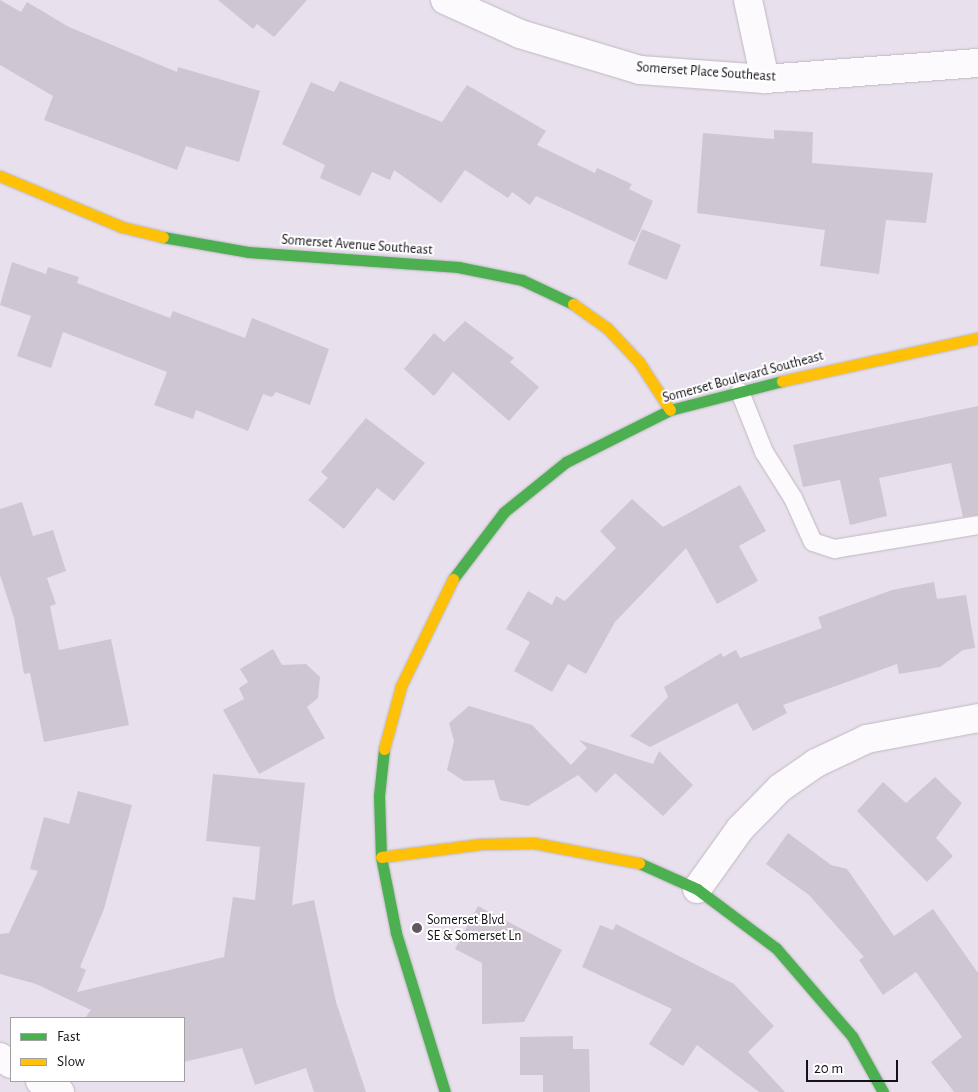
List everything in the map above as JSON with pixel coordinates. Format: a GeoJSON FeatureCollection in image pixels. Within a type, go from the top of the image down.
{"type":"FeatureCollection","features":[{"type":"Feature","properties":{"kind":"street","name":"Somerset Place Southeast"},"geometry":{"type":"LineString","coordinates":[[445,0],[520,34],[640,70],[765,79],[978,64]]}},
{"type":"Feature","properties":{"kind":"street"},"geometry":{"type":"LineString","coordinates":[[748,0],[765,79]]}},
{"type":"Feature","properties":{"kind":"street","name":"Somerset Avenue Southeast"},"geometry":{"type":"LineString","coordinates":[[0,176],[122,227],[183,242],[248,252],[458,267],[522,280],[572,303],[607,328],[639,362],[670,410]]}},
{"type":"Feature","properties":{"kind":"street","name":"Somerset Boulevard Southeast"},"geometry":{"type":"LineString","coordinates":[[445,1092],[396,933],[380,857],[379,796],[387,739],[401,686],[460,565],[504,512],[566,462],[670,410],[740,392],[978,338]]}},
{"type":"Feature","properties":{"kind":"street"},"geometry":{"type":"LineString","coordinates":[[697,889],[740,829],[780,788],[816,763],[868,739],[978,718]]}},
{"type":"Feature","properties":{"kind":"street"},"geometry":{"type":"LineString","coordinates":[[380,857],[482,844],[534,843],[635,861],[697,889],[776,948],[815,988],[852,1036],[884,1092]]}},
{"type":"Feature","properties":{"kind":"street"},"geometry":{"type":"LineString","coordinates":[[42,1082],[60,1092]]}},
{"type":"Feature","properties":{"kind":"lane"},"geometry":{"type":"LineString","coordinates":[[740,392],[764,452],[794,498],[812,542],[835,549],[978,525]]}},
{"type":"Feature","properties":{"kind":"building"},"geometry":{"type":"Polygon","coordinates":[[[0,0],[21,12],[27,2],[69,27],[177,72],[178,67],[260,91],[239,162],[186,146],[177,170],[44,120],[53,96],[0,65],[0,0]]]}},
{"type":"Feature","properties":{"kind":"building"},"geometry":{"type":"Polygon","coordinates":[[[218,0],[307,0],[274,37],[257,24],[253,29],[218,0]]]}},
{"type":"Feature","properties":{"kind":"building"},"geometry":{"type":"Polygon","coordinates":[[[340,81],[442,122],[467,85],[546,131],[537,145],[595,173],[597,168],[632,184],[629,189],[653,201],[635,242],[536,196],[530,205],[512,192],[508,198],[465,170],[441,203],[394,170],[390,180],[372,172],[360,196],[320,178],[325,165],[282,144],[311,82],[334,92],[340,81]]]}},
{"type":"Feature","properties":{"kind":"building"},"geometry":{"type":"Polygon","coordinates":[[[774,130],[813,132],[812,163],[933,173],[926,223],[886,220],[879,274],[820,266],[825,230],[697,213],[703,133],[774,139],[774,130]]]}},
{"type":"Feature","properties":{"kind":"building"},"geometry":{"type":"Polygon","coordinates":[[[642,229],[681,245],[667,280],[628,264],[642,229]]]}},
{"type":"Feature","properties":{"kind":"building"},"geometry":{"type":"Polygon","coordinates":[[[12,262],[46,274],[48,267],[79,277],[77,283],[170,318],[173,311],[245,338],[252,318],[329,349],[310,405],[276,392],[272,397],[263,394],[248,431],[196,410],[193,419],[154,405],[167,372],[63,332],[51,368],[17,356],[31,316],[0,305],[12,262]]]}},
{"type":"Feature","properties":{"kind":"building"},"geometry":{"type":"Polygon","coordinates":[[[465,321],[514,358],[510,362],[539,387],[509,421],[453,372],[434,396],[404,369],[434,333],[444,342],[465,321]]]}},
{"type":"Feature","properties":{"kind":"building"},"geometry":{"type":"Polygon","coordinates":[[[978,406],[978,515],[963,517],[951,463],[879,478],[887,516],[850,525],[840,480],[803,487],[793,445],[978,406]]]}},
{"type":"Feature","properties":{"kind":"building"},"geometry":{"type":"Polygon","coordinates":[[[366,418],[425,463],[394,501],[377,488],[344,529],[308,500],[328,478],[321,472],[366,418]]]}},
{"type":"Feature","properties":{"kind":"building"},"geometry":{"type":"Polygon","coordinates":[[[740,485],[766,531],[739,546],[758,581],[717,604],[686,548],[615,622],[586,674],[568,664],[552,692],[514,671],[530,642],[506,629],[528,591],[552,605],[556,596],[565,601],[616,548],[600,531],[632,499],[663,527],[740,485]]]}},
{"type":"Feature","properties":{"kind":"building"},"geometry":{"type":"Polygon","coordinates":[[[22,502],[33,536],[53,530],[66,571],[47,578],[56,604],[50,606],[59,650],[111,639],[129,725],[44,742],[30,673],[24,674],[14,618],[0,575],[0,509],[22,502]]]}},
{"type":"Feature","properties":{"kind":"building"},"geometry":{"type":"Polygon","coordinates":[[[934,582],[937,599],[966,595],[975,648],[963,650],[940,667],[899,674],[897,664],[783,705],[787,713],[753,731],[737,703],[650,747],[630,736],[668,697],[664,687],[721,653],[723,657],[736,650],[740,658],[822,628],[818,617],[892,590],[934,582]]]}},
{"type":"Feature","properties":{"kind":"building"},"geometry":{"type":"Polygon","coordinates":[[[273,649],[282,665],[306,664],[320,677],[318,698],[307,707],[325,738],[259,774],[223,710],[244,699],[239,688],[248,682],[240,669],[273,649]]]}},
{"type":"Feature","properties":{"kind":"building"},"geometry":{"type":"Polygon","coordinates":[[[469,706],[532,725],[571,765],[587,748],[579,740],[653,764],[659,751],[693,785],[663,816],[615,773],[596,793],[578,775],[528,806],[500,800],[494,780],[464,781],[447,770],[454,741],[449,723],[469,706]]]}},
{"type":"Feature","properties":{"kind":"building"},"geometry":{"type":"Polygon","coordinates":[[[213,774],[305,783],[292,905],[314,900],[336,1002],[366,1092],[314,1092],[306,1068],[255,1085],[242,1048],[185,1062],[185,1017],[86,1017],[91,1010],[36,984],[0,974],[0,934],[9,933],[38,871],[30,869],[44,817],[69,824],[78,791],[132,805],[104,909],[80,967],[86,970],[77,992],[224,957],[233,897],[255,900],[260,847],[206,841],[213,774]]]}},
{"type":"Feature","properties":{"kind":"building"},"geometry":{"type":"Polygon","coordinates":[[[935,777],[962,803],[936,838],[953,856],[927,882],[857,811],[883,782],[906,803],[935,777]]]}},
{"type":"Feature","properties":{"kind":"building"},"geometry":{"type":"Polygon","coordinates":[[[788,833],[831,865],[847,869],[894,936],[933,909],[978,973],[978,1092],[954,1092],[931,1062],[962,1037],[916,972],[883,995],[859,960],[864,957],[809,895],[766,864],[788,833]]]}},
{"type":"Feature","properties":{"kind":"building"},"geometry":{"type":"Polygon","coordinates":[[[478,906],[562,950],[524,1022],[482,1024],[482,963],[455,949],[478,906]]]}},
{"type":"Feature","properties":{"kind":"building"},"geometry":{"type":"Polygon","coordinates":[[[616,924],[734,984],[774,1026],[748,1052],[785,1092],[759,1092],[697,1045],[683,1066],[649,1044],[672,1009],[582,967],[600,925],[613,930],[616,924]]]}},
{"type":"Feature","properties":{"kind":"building"},"geometry":{"type":"Polygon","coordinates":[[[573,1036],[573,1049],[589,1049],[590,1092],[543,1092],[543,1075],[520,1075],[520,1037],[573,1036]]]}},
{"type":"Feature","properties":{"kind":"traffic: fast"},"geometry":{"type":"LineString","coordinates":[[163,237],[248,252],[458,267],[522,280],[573,304]]}},
{"type":"Feature","properties":{"kind":"traffic: fast"},"geometry":{"type":"LineString","coordinates":[[453,579],[504,512],[566,462],[670,410],[782,381]]}},
{"type":"Feature","properties":{"kind":"traffic: fast"},"geometry":{"type":"LineString","coordinates":[[384,749],[379,796],[381,857],[396,933],[445,1092]]}},
{"type":"Feature","properties":{"kind":"traffic: fast"},"geometry":{"type":"LineString","coordinates":[[639,863],[697,889],[776,948],[852,1036],[883,1092]]}},
{"type":"Feature","properties":{"kind":"traffic: slow"},"geometry":{"type":"LineString","coordinates":[[0,176],[122,227],[163,237]]}},
{"type":"Feature","properties":{"kind":"traffic: slow"},"geometry":{"type":"LineString","coordinates":[[573,304],[607,328],[639,362],[670,410]]}},
{"type":"Feature","properties":{"kind":"traffic: slow"},"geometry":{"type":"LineString","coordinates":[[782,381],[978,338]]}},
{"type":"Feature","properties":{"kind":"traffic: slow"},"geometry":{"type":"LineString","coordinates":[[384,749],[401,686],[453,579]]}},
{"type":"Feature","properties":{"kind":"traffic: slow"},"geometry":{"type":"LineString","coordinates":[[381,857],[481,844],[534,843],[639,863]]}},
{"type":"Feature","properties":{"kind":"place","name":"Somerset Blvd SE & Somerset Ln"},"geometry":{"type":"Point","coordinates":[417,928]}}]}
